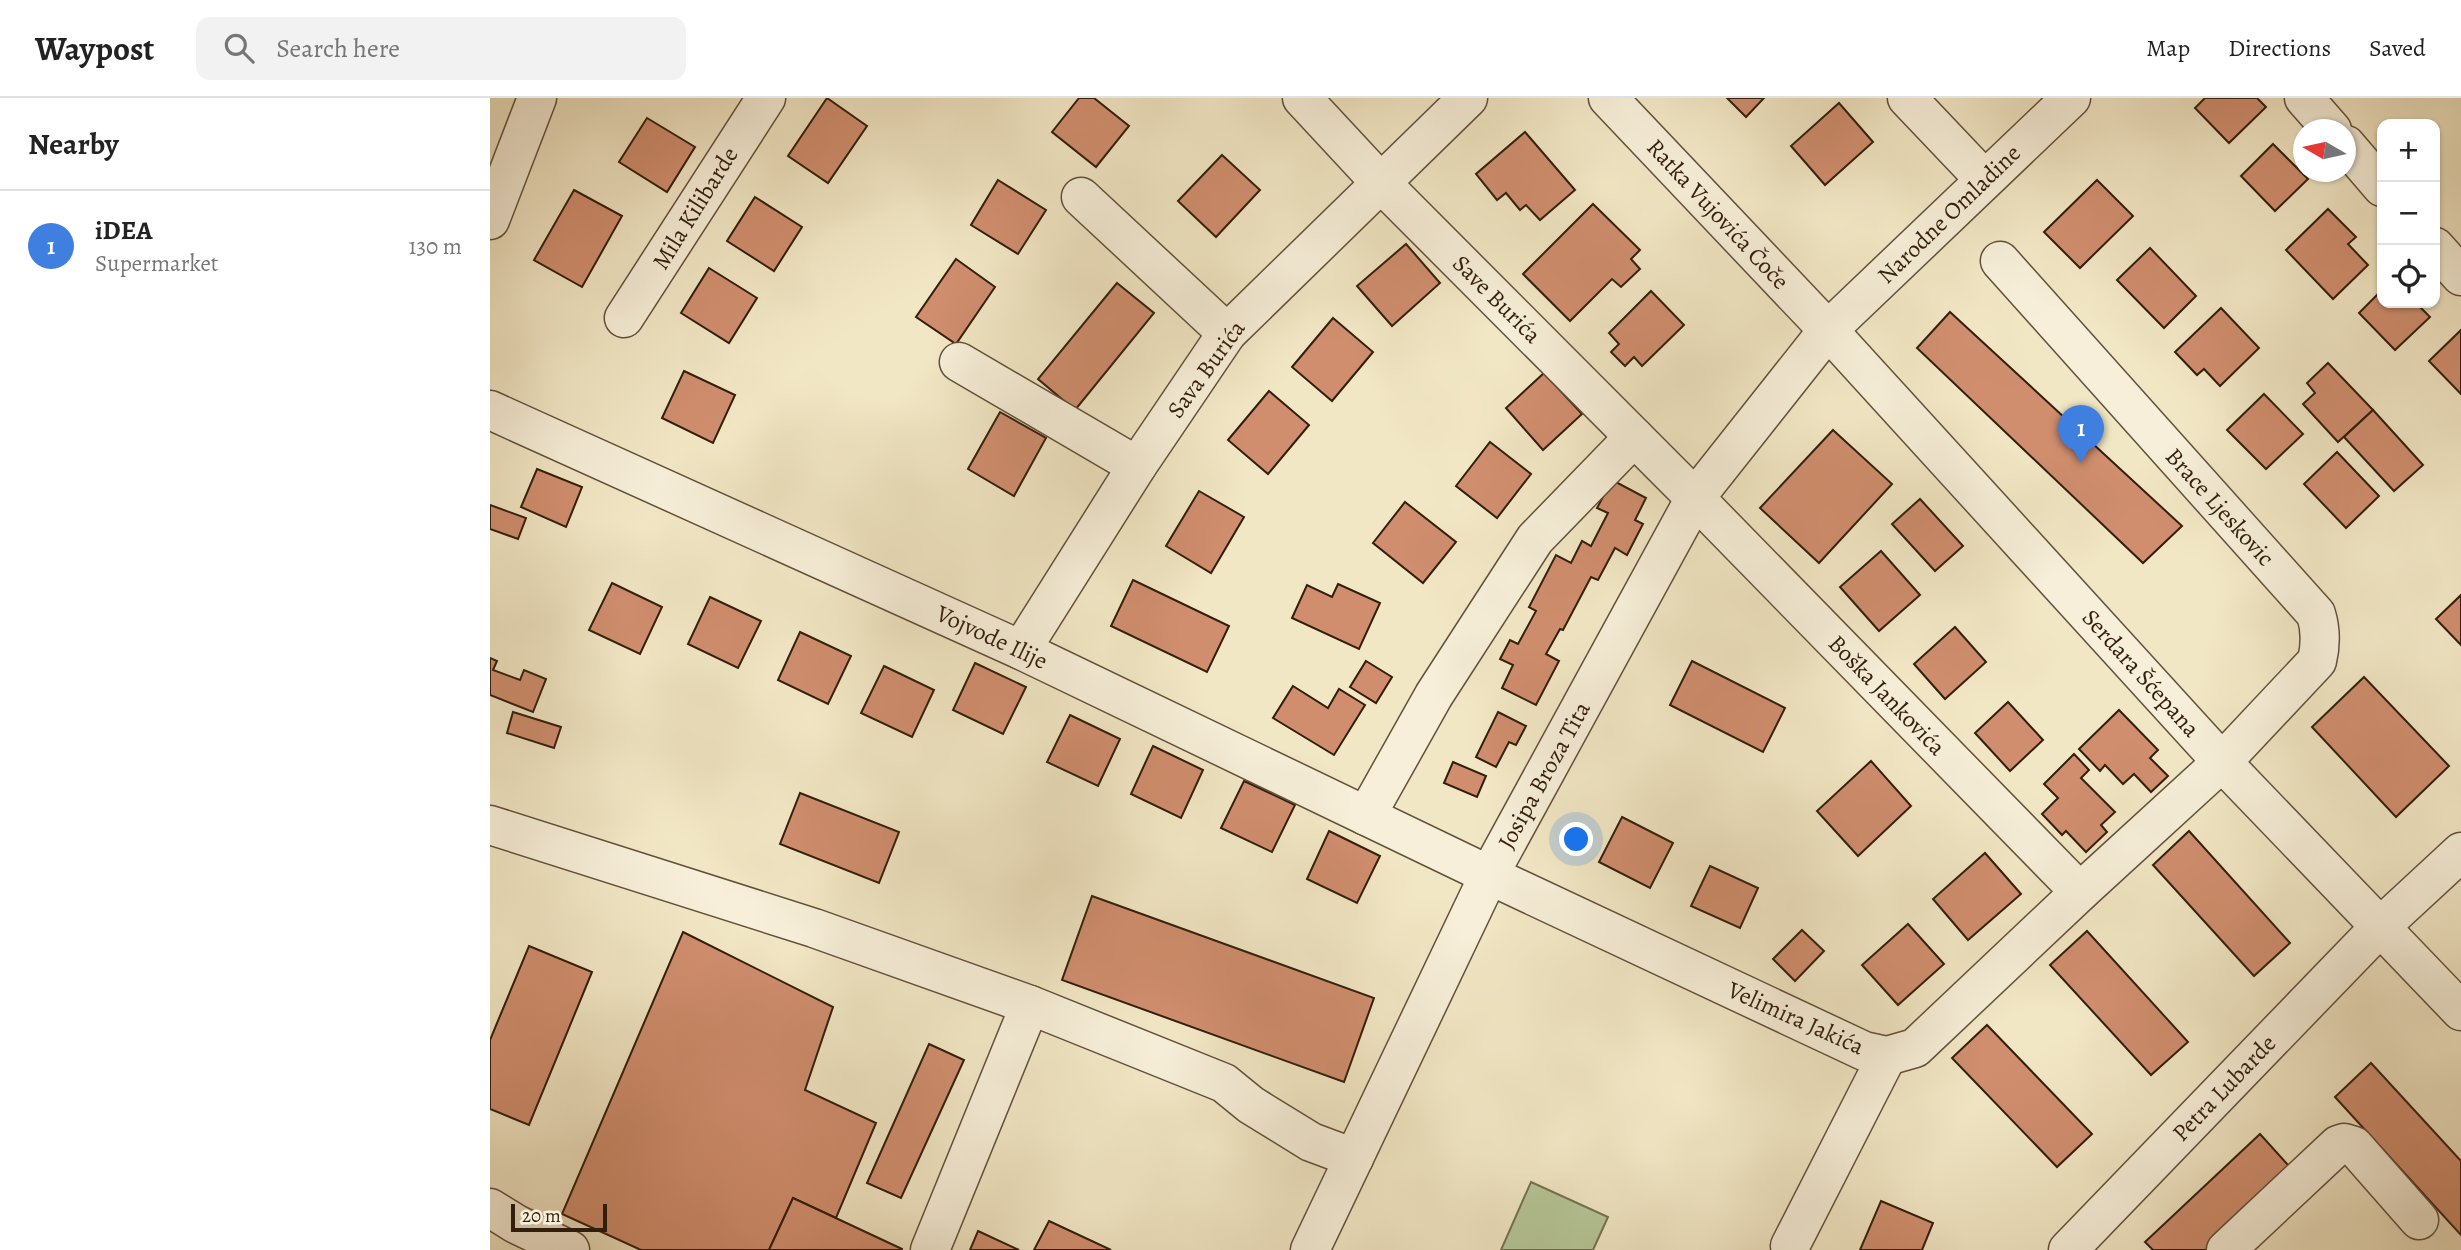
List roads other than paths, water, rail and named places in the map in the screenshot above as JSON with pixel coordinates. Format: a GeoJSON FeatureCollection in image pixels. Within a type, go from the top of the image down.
{"type":"FeatureCollection","features":[{"type":"Feature","properties":{"kind":"street"},"geometry":{"type":"LineString","coordinates":[[490,220],[537,98]]}},
{"type":"Feature","properties":{"kind":"street","name":"Mila Kilibarde"},"geometry":{"type":"LineString","coordinates":[[624,318],[766,98]]}},
{"type":"Feature","properties":{"kind":"street","name":"Save Burića"},"geometry":{"type":"LineString","coordinates":[[1302,98],[1380,182],[1695,498]]}},
{"type":"Feature","properties":{"kind":"street","name":"Sava Burića"},"geometry":{"type":"LineString","coordinates":[[1021,650],[1137,466],[1227,333],[1468,98]]}},
{"type":"Feature","properties":{"kind":"street","name":"Ratka Vujovića Čoče"},"geometry":{"type":"LineString","coordinates":[[1608,98],[1828,330]]}},
{"type":"Feature","properties":{"kind":"street"},"geometry":{"type":"LineString","coordinates":[[1907,98],[1984,179]]}},
{"type":"Feature","properties":{"kind":"street","name":"Narodne Omladine"},"geometry":{"type":"LineString","coordinates":[[1828,330],[2071,98]]}},
{"type":"Feature","properties":{"kind":"street"},"geometry":{"type":"LineString","coordinates":[[2304,98],[2322,119]]}},
{"type":"Feature","properties":{"kind":"street"},"geometry":{"type":"LineString","coordinates":[[2356,157],[2378,182]]}},
{"type":"Feature","properties":{"kind":"street"},"geometry":{"type":"LineString","coordinates":[[1082,197],[1227,333]]}},
{"type":"Feature","properties":{"kind":"street"},"geometry":{"type":"LineString","coordinates":[[2440,253],[2461,276]]}},
{"type":"Feature","properties":{"kind":"street","name":"Brace Ljeskovic"},"geometry":{"type":"LineString","coordinates":[[2000,261],[2316,614],[2321,646],[2317,661],[2222,762]]}},
{"type":"Feature","properties":{"kind":"street","name":"Josipa Broza Tita"},"geometry":{"type":"LineString","coordinates":[[1310,1250],[1489,875],[1695,498],[1828,330]]}},
{"type":"Feature","properties":{"kind":"street","name":"Serdara Šćepana"},"geometry":{"type":"LineString","coordinates":[[1828,330],[2222,762],[2461,1011]]}},
{"type":"Feature","properties":{"kind":"street"},"geometry":{"type":"LineString","coordinates":[[959,362],[1137,466]]}},
{"type":"Feature","properties":{"kind":"street","name":"Vojvode Ilije"},"geometry":{"type":"LineString","coordinates":[[490,411],[1021,650],[1489,875]]}},
{"type":"Feature","properties":{"kind":"street"},"geometry":{"type":"LineString","coordinates":[[1366,816],[1434,695],[1535,539],[1634,437]]}},
{"type":"Feature","properties":{"kind":"street","name":"Boška Jankovića"},"geometry":{"type":"LineString","coordinates":[[1695,498],[2080,892]]}},
{"type":"Feature","properties":{"kind":"street","name":"Velimira Jakića"},"geometry":{"type":"LineString","coordinates":[[1489,875],[1864,1051],[1888,1056],[1914,1048],[2222,762]]}},
{"type":"Feature","properties":{"kind":"street"},"geometry":{"type":"LineString","coordinates":[[490,825],[814,928],[1030,1005],[1224,1083],[1251,1105],[1311,1142],[1354,1158]]}},
{"type":"Feature","properties":{"kind":"street","name":"Petra Lubarde"},"geometry":{"type":"LineString","coordinates":[[2068,1250],[2381,927],[2461,852]]}},
{"type":"Feature","properties":{"kind":"street"},"geometry":{"type":"LineString","coordinates":[[930,1250],[1030,1005]]}},
{"type":"Feature","properties":{"kind":"street"},"geometry":{"type":"LineString","coordinates":[[1790,1246],[1888,1056]]}},
{"type":"Feature","properties":{"kind":"street"},"geometry":{"type":"LineString","coordinates":[[2226,1250],[2338,1144],[2344,1143],[2354,1146],[2419,1220]]}},
{"type":"Feature","properties":{"kind":"street"},"geometry":{"type":"LineString","coordinates":[[490,1208],[570,1250]]}},
{"type":"Feature","properties":{"kind":"place","name":"iDEA"},"geometry":{"type":"Point","coordinates":[2081,463]}}]}
